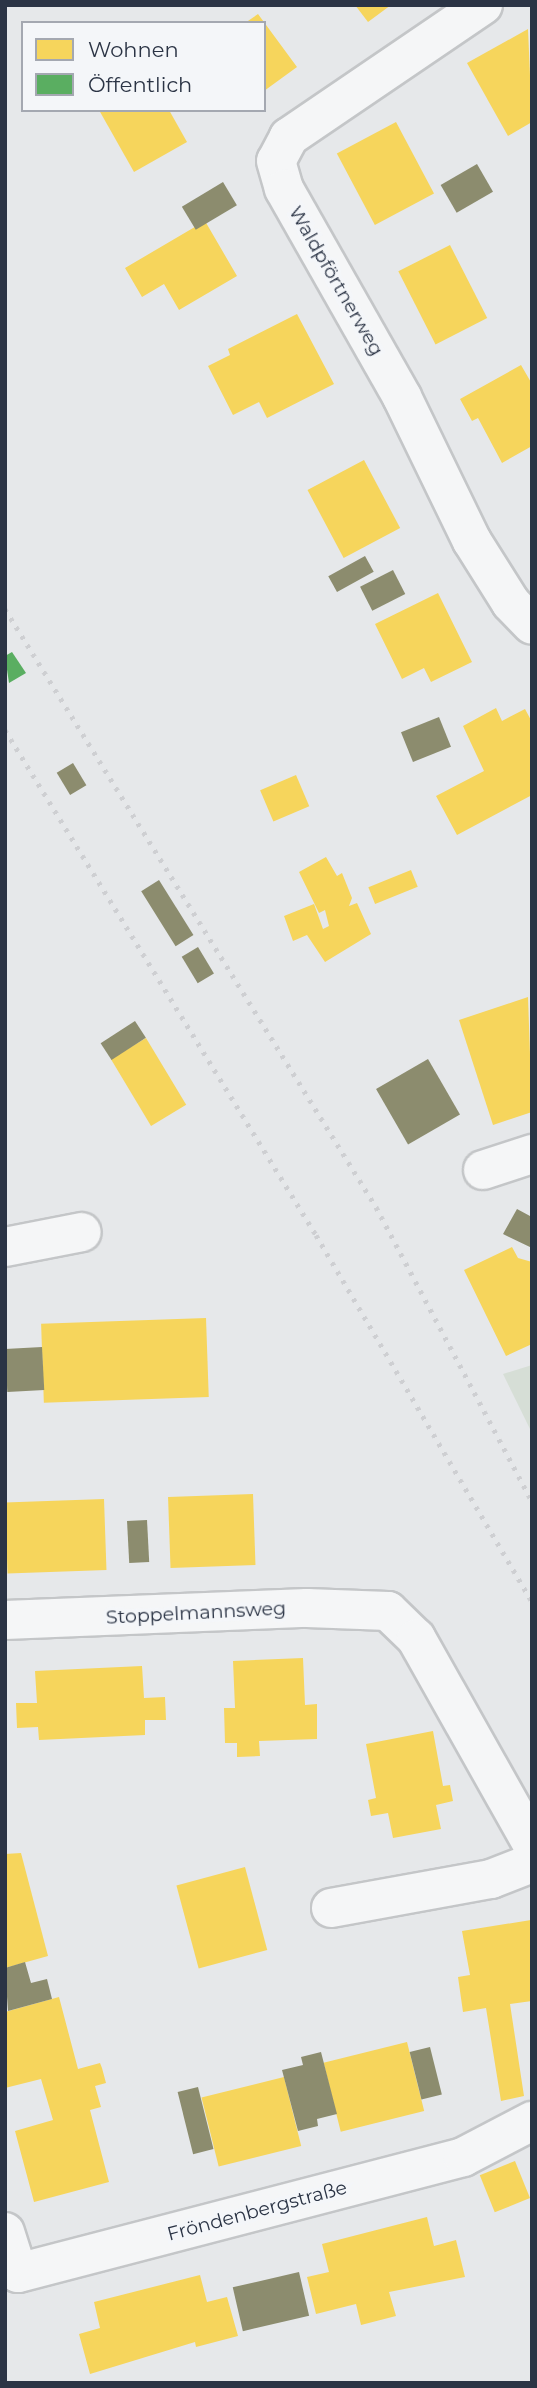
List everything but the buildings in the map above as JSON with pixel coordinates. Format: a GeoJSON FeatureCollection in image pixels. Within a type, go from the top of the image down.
{"type":"FeatureCollection","features":[{"type":"Feature","properties":{"kind":"street","name":"Waldpförtnerweg"},"geometry":{"type":"LineString","coordinates":[[483,5],[289,137],[276,161],[284,189],[402,397],[472,541],[511,603],[532,625]]}},
{"type":"Feature","properties":{"kind":"street"},"geometry":{"type":"LineString","coordinates":[[483,1170],[532,1154]]}},
{"type":"Feature","properties":{"kind":"street"},"geometry":{"type":"LineString","coordinates":[[5,1247],[82,1232]]}},
{"type":"Feature","properties":{"kind":"street","name":"Stoppelmannsweg"},"geometry":{"type":"LineString","coordinates":[[5,1620],[307,1608],[388,1611],[416,1638],[532,1844]]}},
{"type":"Feature","properties":{"kind":"street"},"geometry":{"type":"LineString","coordinates":[[331,1908],[491,1879],[532,1863]]}},
{"type":"Feature","properties":{"kind":"street","name":"Fröndenbergstraße"},"geometry":{"type":"LineString","coordinates":[[5,2232],[18,2273],[463,2157],[532,2121]]}},
{"type":"Feature","properties":{"kind":"shaded area"},"geometry":{"type":"Polygon","coordinates":[[[532,1365],[532,1433],[503,1374],[532,1365]]]}},
{"type":"Feature","properties":{"kind":"railway"},"geometry":{"type":"LineString","coordinates":[[5,609],[376,1207],[532,1502]]}},
{"type":"Feature","properties":{"kind":"railway"},"geometry":{"type":"LineString","coordinates":[[5,730],[316,1235],[532,1601]]}}]}
